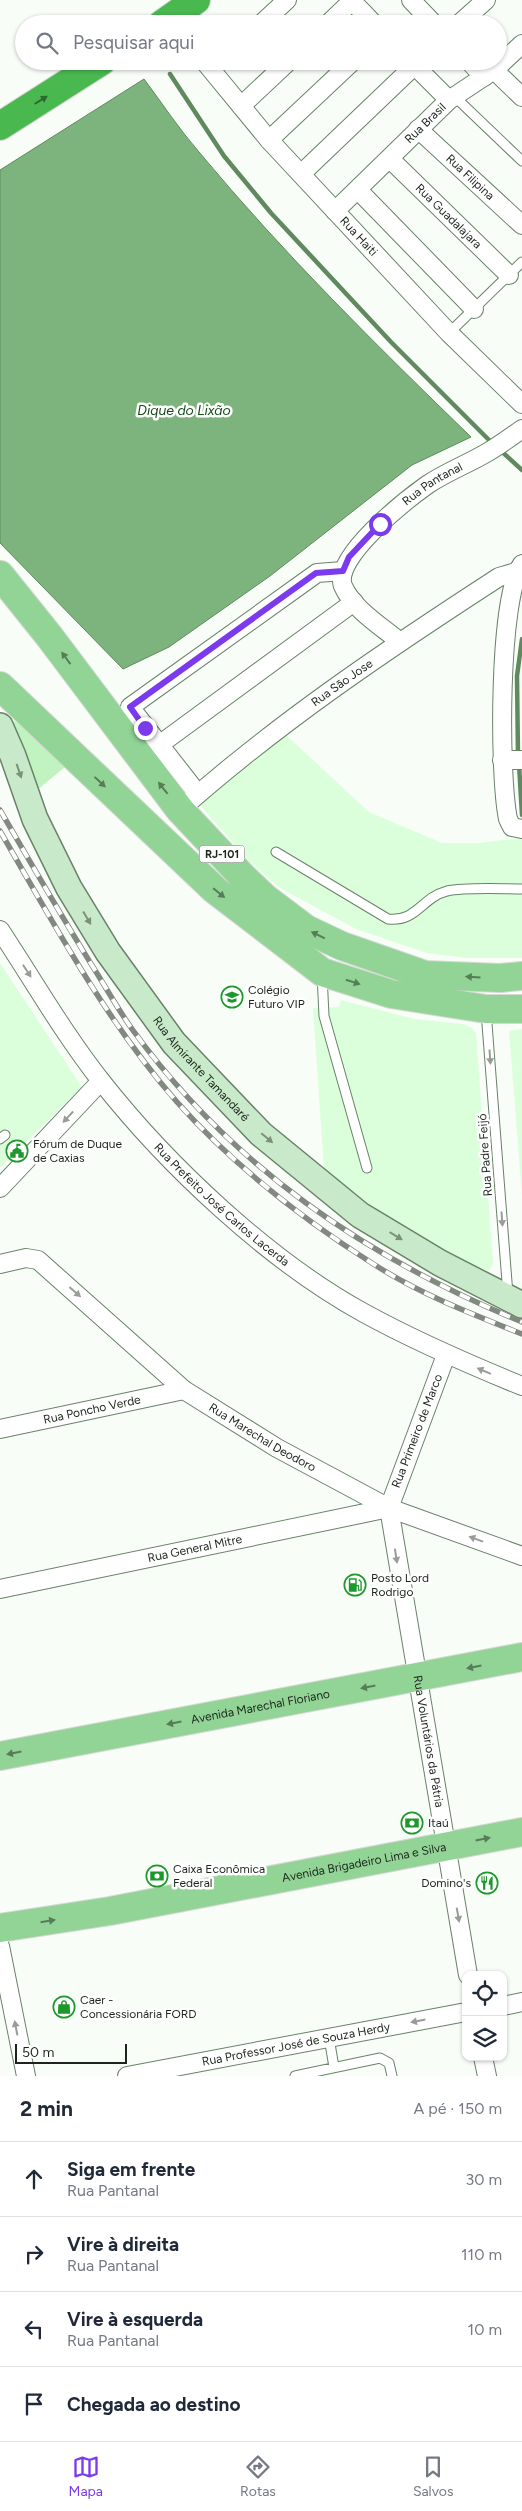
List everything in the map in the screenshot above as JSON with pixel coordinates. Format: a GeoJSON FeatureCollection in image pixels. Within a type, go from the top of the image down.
{"type":"FeatureCollection","features":[{"type":"Feature","properties":{"kind":"highway"},"geometry":{"type":"LineString","coordinates":[[178,15],[196,0]]}},
{"type":"Feature","properties":{"kind":"highway"},"geometry":{"type":"LineString","coordinates":[[0,126],[88,70]]}},
{"type":"Feature","properties":{"kind":"main road","name":"RJ-101"},"geometry":{"type":"LineString","coordinates":[[4,582],[189,802],[265,898],[306,929],[334,943],[425,975],[500,978],[522,976]]}},
{"type":"Feature","properties":{"kind":"main road"},"geometry":{"type":"LineString","coordinates":[[0,669],[27,699],[65,748]]}},
{"type":"Feature","properties":{"kind":"main road","name":"RJ-101"},"geometry":{"type":"LineString","coordinates":[[0,686],[215,890],[322,972],[391,994],[486,1009],[522,1009]]}},
{"type":"Feature","properties":{"kind":"main road","name":"Rua Almirante Tamandaré"},"geometry":{"type":"LineString","coordinates":[[0,726],[14,756],[35,819],[69,888],[108,952],[174,1043],[261,1134],[360,1215],[440,1263],[515,1302]]}},
{"type":"Feature","properties":{"kind":"main road","name":"Avenida Marechal Floriano"},"geometry":{"type":"LineString","coordinates":[[0,1756],[522,1657]]}},
{"type":"Feature","properties":{"kind":"main road","name":"Avenida Brigadeiro Lima e Silva"},"geometry":{"type":"LineString","coordinates":[[0,1928],[110,1911],[522,1832]]}},
{"type":"Feature","properties":{"kind":"street"},"geometry":{"type":"LineString","coordinates":[[271,15],[287,0]]}},
{"type":"Feature","properties":{"kind":"street"},"geometry":{"type":"LineString","coordinates":[[470,15],[486,0]]}},
{"type":"Feature","properties":{"kind":"street"},"geometry":{"type":"LineString","coordinates":[[337,15],[351,1],[365,15]]}},
{"type":"Feature","properties":{"kind":"street"},"geometry":{"type":"LineString","coordinates":[[415,1],[427,15]]}},
{"type":"Feature","properties":{"kind":"street","name":"Rua Brasil"},"geometry":{"type":"LineString","coordinates":[[507,58],[522,44]]}},
{"type":"Feature","properties":{"kind":"street","name":"Rua Haiti"},"geometry":{"type":"LineString","coordinates":[[215,70],[241,106],[269,140],[449,333],[522,404]]}},
{"type":"Feature","properties":{"kind":"street"},"geometry":{"type":"LineString","coordinates":[[241,106],[279,70]]}},
{"type":"Feature","properties":{"kind":"street"},"geometry":{"type":"LineString","coordinates":[[269,140],[343,70]]}},
{"type":"Feature","properties":{"kind":"street"},"geometry":{"type":"LineString","coordinates":[[301,174],[405,70]]}},
{"type":"Feature","properties":{"kind":"street"},"geometry":{"type":"LineString","coordinates":[[420,70],[451,98]]}},
{"type":"Feature","properties":{"kind":"street"},"geometry":{"type":"LineString","coordinates":[[483,70],[522,98]]}},
{"type":"Feature","properties":{"kind":"street","name":"Rua Brasil"},"geometry":{"type":"LineString","coordinates":[[335,211],[451,98],[493,70]]}},
{"type":"Feature","properties":{"kind":"street","name":"Rua Filipina"},"geometry":{"type":"LineString","coordinates":[[418,130],[522,225]]}},
{"type":"Feature","properties":{"kind":"street","name":"Rua Guadalajara"},"geometry":{"type":"LineString","coordinates":[[390,159],[509,275]]}},
{"type":"Feature","properties":{"kind":"street"},"geometry":{"type":"LineString","coordinates":[[358,190],[474,309]]}},
{"type":"Feature","properties":{"kind":"street","name":"Rua Pantanal"},"geometry":{"type":"LineString","coordinates":[[343,571],[349,557],[380,524],[428,484],[518,435]]}},
{"type":"Feature","properties":{"kind":"street","name":"Rua Sāo Jose"},"geometry":{"type":"LineString","coordinates":[[189,802],[303,710],[400,642],[499,577],[519,568]]}},
{"type":"Feature","properties":{"kind":"street","name":"Rua Sāo Jose"},"geometry":{"type":"LineString","coordinates":[[517,828],[505,802],[513,760],[505,658],[510,602],[519,568]]}},
{"type":"Feature","properties":{"kind":"street"},"geometry":{"type":"LineString","coordinates":[[189,802],[159,745],[130,707],[316,573],[343,571],[343,585],[354,602],[400,642]]}},
{"type":"Feature","properties":{"kind":"street"},"geometry":{"type":"LineString","coordinates":[[159,745],[354,602]]}},
{"type":"Feature","properties":{"kind":"street","name":"Rua Prefeito José Carlos Lacerda"},"geometry":{"type":"LineString","coordinates":[[0,930],[101,1081],[169,1158],[238,1223],[290,1266],[363,1313],[446,1354],[522,1386]]}},
{"type":"Feature","properties":{"kind":"street"},"geometry":{"type":"LineString","coordinates":[[0,1188],[101,1081]]}},
{"type":"Feature","properties":{"kind":"street","name":"Rua Marechal Deodoro"},"geometry":{"type":"LineString","coordinates":[[0,1264],[26,1258],[38,1260],[184,1390],[277,1448],[389,1508],[522,1556]]}},
{"type":"Feature","properties":{"kind":"street","name":"Rua Primeiro de Marco"},"geometry":{"type":"LineString","coordinates":[[389,1508],[446,1354]]}},
{"type":"Feature","properties":{"kind":"street","name":"Rua Poncho Verde"},"geometry":{"type":"LineString","coordinates":[[0,1428],[184,1390]]}},
{"type":"Feature","properties":{"kind":"street","name":"Rua General Mitre"},"geometry":{"type":"LineString","coordinates":[[0,1589],[389,1508]]}},
{"type":"Feature","properties":{"kind":"street","name":"Rua Voluntários da Pátria"},"geometry":{"type":"LineString","coordinates":[[389,1508],[416,1678],[467,1971]]}},
{"type":"Feature","properties":{"kind":"street"},"geometry":{"type":"LineString","coordinates":[[0,1946],[26,2076]]}},
{"type":"Feature","properties":{"kind":"street"},"geometry":{"type":"LineString","coordinates":[[507,2005],[522,2002]]}},
{"type":"Feature","properties":{"kind":"street","name":"Rua Professor José de Souza Herdy"},"geometry":{"type":"LineString","coordinates":[[127,2076],[462,2013]]}},
{"type":"Feature","properties":{"kind":"street"},"geometry":{"type":"LineString","coordinates":[[485,2061],[487,2076]]}},
{"type":"Feature","properties":{"kind":"lane"},"geometry":{"type":"LineString","coordinates":[[451,98],[522,161]]}},
{"type":"Feature","properties":{"kind":"lane"},"geometry":{"type":"LineString","coordinates":[[449,333],[522,262]]}},
{"type":"Feature","properties":{"kind":"lane"},"geometry":{"type":"LineString","coordinates":[[276,852],[388,919],[408,918],[429,900],[448,891],[522,889]]}},
{"type":"Feature","properties":{"kind":"lane"},"geometry":{"type":"LineString","coordinates":[[322,972],[324,1016],[367,1168]]}},
{"type":"Feature","properties":{"kind":"lane","name":"Rua Padre Feijó"},"geometry":{"type":"LineString","coordinates":[[486,1009],[515,1302]]}},
{"type":"Feature","properties":{"kind":"lane"},"geometry":{"type":"LineString","coordinates":[[329,2038],[334,2067]]}},
{"type":"Feature","properties":{"kind":"lane"},"geometry":{"type":"LineString","coordinates":[[295,2076],[380,2058],[388,2063],[392,2076]]}},
{"type":"Feature","properties":{"kind":"shaded area"},"geometry":{"type":"Polygon","coordinates":[[[10,720],[21,724],[65,767],[36,791],[10,720]]]}},
{"type":"Feature","properties":{"kind":"shaded area"},"geometry":{"type":"Polygon","coordinates":[[[285,734],[369,812],[442,843],[478,843],[522,838],[522,958],[466,958],[427,953],[356,929],[280,888],[249,861],[200,805],[285,734]]]}},
{"type":"Feature","properties":{"kind":"shaded area","name":"Fórum de Duque de Caxias"},"geometry":{"type":"Polygon","coordinates":[[[0,963],[82,1087],[0,1168],[0,963]]]}},
{"type":"Feature","properties":{"kind":"shaded area"},"geometry":{"type":"Polygon","coordinates":[[[341,1000],[415,1019],[463,1024],[472,1028],[476,1033],[493,1263],[489,1271],[454,1258],[402,1228],[324,1170],[313,1008],[339,1007],[341,1000]]]}},
{"type":"Feature","properties":{"kind":"shaded area"},"geometry":{"type":"Polygon","coordinates":[[[522,1029],[522,1195],[509,1031],[522,1029]]]}},
{"type":"Feature","properties":{"kind":"water","name":"Dique do Lixão"},"geometry":{"type":"Polygon","coordinates":[[[144,79],[192,143],[231,190],[297,263],[471,437],[412,465],[270,576],[169,647],[123,669],[0,543],[0,170],[144,79]]]}},
{"type":"Feature","properties":{"kind":"waterway"},"geometry":{"type":"LineString","coordinates":[[170,74],[224,156],[271,213],[391,342],[493,444]]}},
{"type":"Feature","properties":{"kind":"waterway"},"geometry":{"type":"LineString","coordinates":[[499,449],[522,470]]}},
{"type":"Feature","properties":{"kind":"waterway"},"geometry":{"type":"LineString","coordinates":[[518,757],[517,676],[522,639]]}},
{"type":"Feature","properties":{"kind":"waterway"},"geometry":{"type":"LineString","coordinates":[[519,764],[522,815]]}},
{"type":"Feature","properties":{"kind":"railway"},"geometry":{"type":"LineString","coordinates":[[0,810],[132,1029],[171,1079],[213,1124],[258,1165],[306,1203],[357,1238],[410,1269],[465,1297],[522,1322]]}},
{"type":"Feature","properties":{"kind":"railway"},"geometry":{"type":"LineString","coordinates":[[0,831],[82,971],[127,1039],[177,1102],[222,1148],[296,1210],[375,1265],[428,1294],[522,1334]]}},
{"type":"Feature","properties":{"kind":"place","name":"Colégio Futuro VIP"},"geometry":{"type":"Point","coordinates":[232,997]}},
{"type":"Feature","properties":{"kind":"place","name":"Fórum de Duque de Caxias"},"geometry":{"type":"Point","coordinates":[17,1151]}},
{"type":"Feature","properties":{"kind":"place","name":"Posto Lord Rodrigo"},"geometry":{"type":"Point","coordinates":[355,1585]}},
{"type":"Feature","properties":{"kind":"place","name":"Itaú"},"geometry":{"type":"Point","coordinates":[412,1823]}},
{"type":"Feature","properties":{"kind":"place","name":"Caixa Econômica Federal"},"geometry":{"type":"Point","coordinates":[157,1876]}},
{"type":"Feature","properties":{"kind":"place","name":"Domino's"},"geometry":{"type":"Point","coordinates":[487,1883]}},
{"type":"Feature","properties":{"kind":"place","name":"Caer - Concessionária FORD"},"geometry":{"type":"Point","coordinates":[64,2007]}},
{"type":"Feature","properties":{"kind":"route"},"geometry":{"type":"LineString","coordinates":[[145,728],[130,707],[316,573],[343,571],[349,557],[380,524]]}}]}
